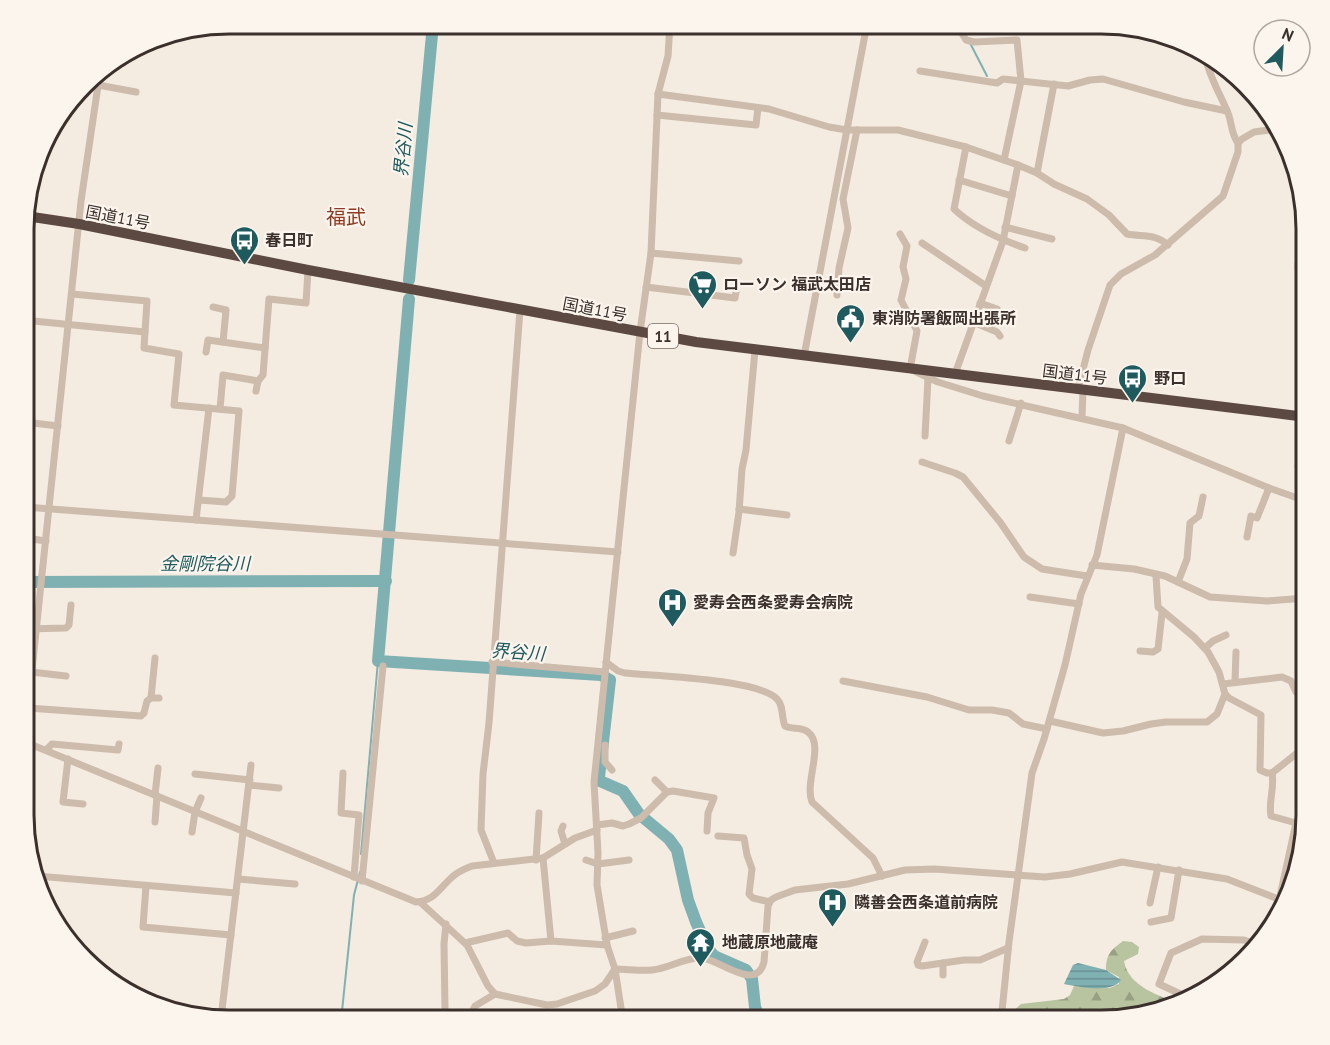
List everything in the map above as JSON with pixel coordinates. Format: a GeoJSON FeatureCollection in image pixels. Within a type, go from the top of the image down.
{"type":"FeatureCollection","features":[{"type":"Feature","properties":{"kind":"highway","name":"国道11号"},"geometry":{"type":"LineString","coordinates":[[35,217],[696,342],[1296,416]]}},
{"type":"Feature","properties":{"kind":"street"},"geometry":{"type":"LineString","coordinates":[[600,761],[606,662],[640,332],[651,253],[658,94],[668,56],[669,35]]}},
{"type":"Feature","properties":{"kind":"street"},"geometry":{"type":"LineString","coordinates":[[804,356],[865,35]]}},
{"type":"Feature","properties":{"kind":"street"},"geometry":{"type":"LineString","coordinates":[[963,35],[966,40],[974,42],[1017,40],[1021,81],[1004,160]]}},
{"type":"Feature","properties":{"kind":"street"},"geometry":{"type":"LineString","coordinates":[[1082,417],[1080,389],[1088,350],[1110,285],[1121,274],[1168,245],[1223,196],[1238,152],[1238,143],[1234,139],[1227,111],[1209,68]]}},
{"type":"Feature","properties":{"kind":"street"},"geometry":{"type":"LineString","coordinates":[[920,71],[997,83],[1003,79],[1068,86],[1096,79],[1109,80],[1184,102],[1227,111]]}},
{"type":"Feature","properties":{"kind":"street"},"geometry":{"type":"LineString","coordinates":[[1037,173],[1054,84]]}},
{"type":"Feature","properties":{"kind":"street"},"geometry":{"type":"LineString","coordinates":[[35,633],[79,224],[98,86],[136,92]]}},
{"type":"Feature","properties":{"kind":"street"},"geometry":{"type":"LineString","coordinates":[[658,94],[785,113],[829,127],[847,130],[898,130],[966,147],[1037,173],[1054,184],[1096,204],[1127,234],[1153,236],[1168,245]]}},
{"type":"Feature","properties":{"kind":"street"},"geometry":{"type":"LineString","coordinates":[[657,115],[756,125],[758,108]]}},
{"type":"Feature","properties":{"kind":"street"},"geometry":{"type":"LineString","coordinates":[[837,295],[839,268],[848,228],[843,199],[857,130]]}},
{"type":"Feature","properties":{"kind":"street"},"geometry":{"type":"LineString","coordinates":[[1238,143],[1247,135],[1268,131]]}},
{"type":"Feature","properties":{"kind":"street"},"geometry":{"type":"LineString","coordinates":[[966,147],[954,209],[972,225],[1003,241],[1025,248]]}},
{"type":"Feature","properties":{"kind":"street"},"geometry":{"type":"LineString","coordinates":[[955,374],[1003,241],[1018,165]]}},
{"type":"Feature","properties":{"kind":"street"},"geometry":{"type":"LineString","coordinates":[[959,180],[1012,196]]}},
{"type":"Feature","properties":{"kind":"street"},"geometry":{"type":"LineString","coordinates":[[1005,227],[1052,239]]}},
{"type":"Feature","properties":{"kind":"street"},"geometry":{"type":"LineString","coordinates":[[900,234],[907,246],[903,267],[906,279],[901,300],[917,331],[910,369],[928,378],[983,396],[1022,403],[1122,428],[1296,497]]}},
{"type":"Feature","properties":{"kind":"street"},"geometry":{"type":"LineString","coordinates":[[922,243],[986,286]]}},
{"type":"Feature","properties":{"kind":"street"},"geometry":{"type":"LineString","coordinates":[[651,253],[739,261]]}},
{"type":"Feature","properties":{"kind":"street"},"geometry":{"type":"LineString","coordinates":[[256,391],[258,381],[263,375],[269,299],[306,303],[308,270]]}},
{"type":"Feature","properties":{"kind":"street"},"geometry":{"type":"LineString","coordinates":[[646,287],[735,298],[736,292]]}},
{"type":"Feature","properties":{"kind":"street"},"geometry":{"type":"LineString","coordinates":[[72,294],[147,302],[144,348],[179,354],[174,405],[239,411],[232,496],[226,502],[199,500]]}},
{"type":"Feature","properties":{"kind":"street"},"geometry":{"type":"LineString","coordinates":[[980,303],[997,309]]}},
{"type":"Feature","properties":{"kind":"street"},"geometry":{"type":"LineString","coordinates":[[213,307],[226,309],[223,342]]}},
{"type":"Feature","properties":{"kind":"street"},"geometry":{"type":"LineString","coordinates":[[494,863],[480,830],[520,310]]}},
{"type":"Feature","properties":{"kind":"street"},"geometry":{"type":"LineString","coordinates":[[34,321],[145,332]]}},
{"type":"Feature","properties":{"kind":"street"},"geometry":{"type":"LineString","coordinates":[[973,322],[997,332],[999,336]]}},
{"type":"Feature","properties":{"kind":"street"},"geometry":{"type":"LineString","coordinates":[[206,352],[208,339],[265,348]]}},
{"type":"Feature","properties":{"kind":"street"},"geometry":{"type":"LineString","coordinates":[[733,553],[740,509],[755,350]]}},
{"type":"Feature","properties":{"kind":"street"},"geometry":{"type":"LineString","coordinates":[[220,409],[223,375],[258,381]]}},
{"type":"Feature","properties":{"kind":"street"},"geometry":{"type":"LineString","coordinates":[[925,436],[928,378]]}},
{"type":"Feature","properties":{"kind":"street"},"geometry":{"type":"LineString","coordinates":[[1010,441],[1022,403]]}},
{"type":"Feature","properties":{"kind":"street"},"geometry":{"type":"LineString","coordinates":[[196,520],[209,408]]}},
{"type":"Feature","properties":{"kind":"street"},"geometry":{"type":"LineString","coordinates":[[34,423],[58,426]]}},
{"type":"Feature","properties":{"kind":"street"},"geometry":{"type":"LineString","coordinates":[[1002,1010],[1008,948],[1032,773],[1049,725],[1078,604],[1097,555],[1122,428]]}},
{"type":"Feature","properties":{"kind":"street"},"geometry":{"type":"LineString","coordinates":[[921,462],[955,472],[963,477],[1000,522],[1012,542],[1031,562],[1048,570],[1088,576]]}},
{"type":"Feature","properties":{"kind":"street"},"geometry":{"type":"LineString","coordinates":[[1247,537],[1251,516],[1257,518],[1269,488]]}},
{"type":"Feature","properties":{"kind":"street"},"geometry":{"type":"LineString","coordinates":[[1178,582],[1187,559],[1190,524],[1198,516],[1203,497]]}},
{"type":"Feature","properties":{"kind":"street"},"geometry":{"type":"LineString","coordinates":[[34,508],[618,552]]}},
{"type":"Feature","properties":{"kind":"street"},"geometry":{"type":"LineString","coordinates":[[740,509],[788,515]]}},
{"type":"Feature","properties":{"kind":"street"},"geometry":{"type":"LineString","coordinates":[[35,539],[45,541]]}},
{"type":"Feature","properties":{"kind":"street"},"geometry":{"type":"LineString","coordinates":[[1092,566],[1134,569],[1156,576],[1165,576],[1210,597],[1267,601],[1295,599]]}},
{"type":"Feature","properties":{"kind":"street"},"geometry":{"type":"LineString","coordinates":[[843,681],[927,697],[969,710],[1009,713],[1023,724],[1049,725],[1103,733],[1166,722],[1207,722],[1218,714],[1225,694],[1219,672],[1205,648],[1162,613],[1156,601],[1156,576]]}},
{"type":"Feature","properties":{"kind":"street"},"geometry":{"type":"LineString","coordinates":[[1030,597],[1078,604]]}},
{"type":"Feature","properties":{"kind":"street"},"geometry":{"type":"LineString","coordinates":[[35,630],[66,628],[69,625],[71,605]]}},
{"type":"Feature","properties":{"kind":"street"},"geometry":{"type":"LineString","coordinates":[[1140,651],[1154,652],[1158,649],[1162,613]]}},
{"type":"Feature","properties":{"kind":"street"},"geometry":{"type":"LineString","coordinates":[[1205,648],[1226,634]]}},
{"type":"Feature","properties":{"kind":"street"},"geometry":{"type":"LineString","coordinates":[[1235,682],[1236,652]]}},
{"type":"Feature","properties":{"kind":"street"},"geometry":{"type":"LineString","coordinates":[[35,708],[141,716],[147,701],[155,698],[155,658]]}},
{"type":"Feature","properties":{"kind":"street"},"geometry":{"type":"LineString","coordinates":[[606,662],[625,673],[735,684],[764,691],[777,699],[781,705],[785,726],[789,729],[802,729],[808,732],[814,743],[809,790],[812,802],[873,858],[882,876]]}},
{"type":"Feature","properties":{"kind":"street"},"geometry":{"type":"LineString","coordinates":[[358,879],[383,666]]}},
{"type":"Feature","properties":{"kind":"street"},"geometry":{"type":"LineString","coordinates":[[492,666],[605,675]]}},
{"type":"Feature","properties":{"kind":"street"},"geometry":{"type":"LineString","coordinates":[[35,672],[66,676]]}},
{"type":"Feature","properties":{"kind":"street"},"geometry":{"type":"LineString","coordinates":[[1223,684],[1282,677],[1291,681],[1295,690]]}},
{"type":"Feature","properties":{"kind":"street"},"geometry":{"type":"LineString","coordinates":[[1225,694],[1240,705],[1261,715],[1260,770],[1272,773],[1295,755]]}},
{"type":"Feature","properties":{"kind":"street"},"geometry":{"type":"LineString","coordinates":[[46,750],[52,744],[118,750],[119,744]]}},
{"type":"Feature","properties":{"kind":"street"},"geometry":{"type":"LineString","coordinates":[[605,745],[594,782],[597,885],[606,941],[615,969],[621,1010]]}},
{"type":"Feature","properties":{"kind":"street"},"geometry":{"type":"LineString","coordinates":[[35,746],[411,901],[420,902],[437,894],[457,873],[472,866],[539,859],[597,827],[612,823],[623,825],[643,816],[667,792],[714,798],[708,813],[707,831]]}},
{"type":"Feature","properties":{"kind":"street"},"geometry":{"type":"LineString","coordinates":[[68,759],[63,802],[83,804]]}},
{"type":"Feature","properties":{"kind":"street"},"geometry":{"type":"LineString","coordinates":[[600,761],[612,770]]}},
{"type":"Feature","properties":{"kind":"street"},"geometry":{"type":"LineString","coordinates":[[222,1010],[251,765]]}},
{"type":"Feature","properties":{"kind":"street"},"geometry":{"type":"LineString","coordinates":[[154,822],[158,768]]}},
{"type":"Feature","properties":{"kind":"street"},"geometry":{"type":"LineString","coordinates":[[343,773],[341,813],[359,815],[358,879]]}},
{"type":"Feature","properties":{"kind":"street"},"geometry":{"type":"LineString","coordinates":[[1272,773],[1274,781],[1271,816],[1295,823]]}},
{"type":"Feature","properties":{"kind":"street"},"geometry":{"type":"LineString","coordinates":[[195,774],[279,788]]}},
{"type":"Feature","properties":{"kind":"street"},"geometry":{"type":"LineString","coordinates":[[655,780],[667,792]]}},
{"type":"Feature","properties":{"kind":"street"},"geometry":{"type":"LineString","coordinates":[[192,832],[195,812],[201,798]]}},
{"type":"Feature","properties":{"kind":"street"},"geometry":{"type":"LineString","coordinates":[[539,813],[539,859],[551,941]]}},
{"type":"Feature","properties":{"kind":"street"},"geometry":{"type":"LineString","coordinates":[[563,826],[561,831],[565,844]]}},
{"type":"Feature","properties":{"kind":"street"},"geometry":{"type":"LineString","coordinates":[[1287,871],[1295,828]]}},
{"type":"Feature","properties":{"kind":"street"},"geometry":{"type":"LineString","coordinates":[[718,836],[744,837],[752,869],[749,894],[753,898],[770,902]]}},
{"type":"Feature","properties":{"kind":"street"},"geometry":{"type":"LineString","coordinates":[[586,860],[598,864],[629,860]]}},
{"type":"Feature","properties":{"kind":"street"},"geometry":{"type":"LineString","coordinates":[[615,969],[652,970],[699,957],[746,975],[758,974],[764,962],[770,902],[776,897],[795,890],[848,884],[919,868],[1045,877],[1070,874],[1122,862],[1227,879],[1277,899]]}},
{"type":"Feature","properties":{"kind":"street"},"geometry":{"type":"LineString","coordinates":[[1150,903],[1158,867]]}},
{"type":"Feature","properties":{"kind":"street"},"geometry":{"type":"LineString","coordinates":[[1150,922],[1171,918],[1179,870]]}},
{"type":"Feature","properties":{"kind":"street"},"geometry":{"type":"LineString","coordinates":[[45,877],[236,893]]}},
{"type":"Feature","properties":{"kind":"street"},"geometry":{"type":"LineString","coordinates":[[238,879],[295,884]]}},
{"type":"Feature","properties":{"kind":"street"},"geometry":{"type":"LineString","coordinates":[[146,885],[143,927],[231,936]]}},
{"type":"Feature","properties":{"kind":"street"},"geometry":{"type":"LineString","coordinates":[[420,902],[465,943],[488,986],[495,994],[548,1005],[557,1004],[595,991],[604,984],[615,969]]}},
{"type":"Feature","properties":{"kind":"street"},"geometry":{"type":"LineString","coordinates":[[445,1009],[446,924]]}},
{"type":"Feature","properties":{"kind":"street"},"geometry":{"type":"LineString","coordinates":[[465,943],[508,933],[526,943],[606,941],[633,931]]}},
{"type":"Feature","properties":{"kind":"street"},"geometry":{"type":"LineString","coordinates":[[1179,993],[1159,984],[1171,953],[1202,939],[1249,942]]}},
{"type":"Feature","properties":{"kind":"street"},"geometry":{"type":"LineString","coordinates":[[925,942],[918,965],[980,960],[1008,948]]}},
{"type":"Feature","properties":{"kind":"street"},"geometry":{"type":"LineString","coordinates":[[943,963],[943,975]]}},
{"type":"Feature","properties":{"kind":"street"},"geometry":{"type":"LineString","coordinates":[[473,1010],[475,1006],[495,994]]}},
{"type":"Feature","properties":{"kind":"green space"},"geometry":{"type":"Polygon","coordinates":[[[1123,941],[1132,942],[1139,947],[1138,954],[1124,961],[1127,970],[1146,989],[1167,998],[1126,1009],[1014,1010],[1021,1004],[1064,999],[1070,995],[1074,986],[1110,988],[1119,984],[1119,977],[1106,970],[1108,956],[1123,941]]]}},
{"type":"Feature","properties":{"kind":"water"},"geometry":{"type":"Polygon","coordinates":[[[1078,963],[1106,970],[1121,980],[1117,984],[1103,988],[1064,984],[1073,965],[1078,963]]]}},
{"type":"Feature","properties":{"kind":"waterway","name":"界谷川"},"geometry":{"type":"LineString","coordinates":[[409,280],[432,35]]}},
{"type":"Feature","properties":{"kind":"waterway"},"geometry":{"type":"LineString","coordinates":[[970,43],[987,76]]}},
{"type":"Feature","properties":{"kind":"waterway","name":"界谷川"},"geometry":{"type":"LineString","coordinates":[[409,299],[378,661],[601,675],[610,680],[600,781],[623,791],[639,814],[669,839],[677,850],[688,900],[708,949],[714,956],[746,970],[752,979],[756,1010]]}},
{"type":"Feature","properties":{"kind":"waterway","name":"金剛院谷川"},"geometry":{"type":"LineString","coordinates":[[35,582],[386,581]]}},
{"type":"Feature","properties":{"kind":"waterway"},"geometry":{"type":"LineString","coordinates":[[361,854],[378,661]]}},
{"type":"Feature","properties":{"kind":"waterway"},"geometry":{"type":"LineString","coordinates":[[342,1010],[354,895],[360,872]]}},
{"type":"Feature","properties":{"kind":"place","name":"春日町"},"geometry":{"type":"Point","coordinates":[244,266]}},
{"type":"Feature","properties":{"kind":"place","name":"ローソン 福武太田店"},"geometry":{"type":"Point","coordinates":[702,310]}},
{"type":"Feature","properties":{"kind":"place","name":"東消防署飯岡出張所"},"geometry":{"type":"Point","coordinates":[851,344]}},
{"type":"Feature","properties":{"kind":"place","name":"野口"},"geometry":{"type":"Point","coordinates":[1133,404]}},
{"type":"Feature","properties":{"kind":"place","name":"愛寿会西条愛寿会病院"},"geometry":{"type":"Point","coordinates":[672,628]}},
{"type":"Feature","properties":{"kind":"place","name":"隣善会西条道前病院"},"geometry":{"type":"Point","coordinates":[833,928]}},
{"type":"Feature","properties":{"kind":"place","name":"地蔵原地蔵庵"},"geometry":{"type":"Point","coordinates":[701,968]}},
{"type":"Feature","properties":{"kind":"district","name":"福武"},"geometry":{"type":"Point","coordinates":[346,217]}}]}
